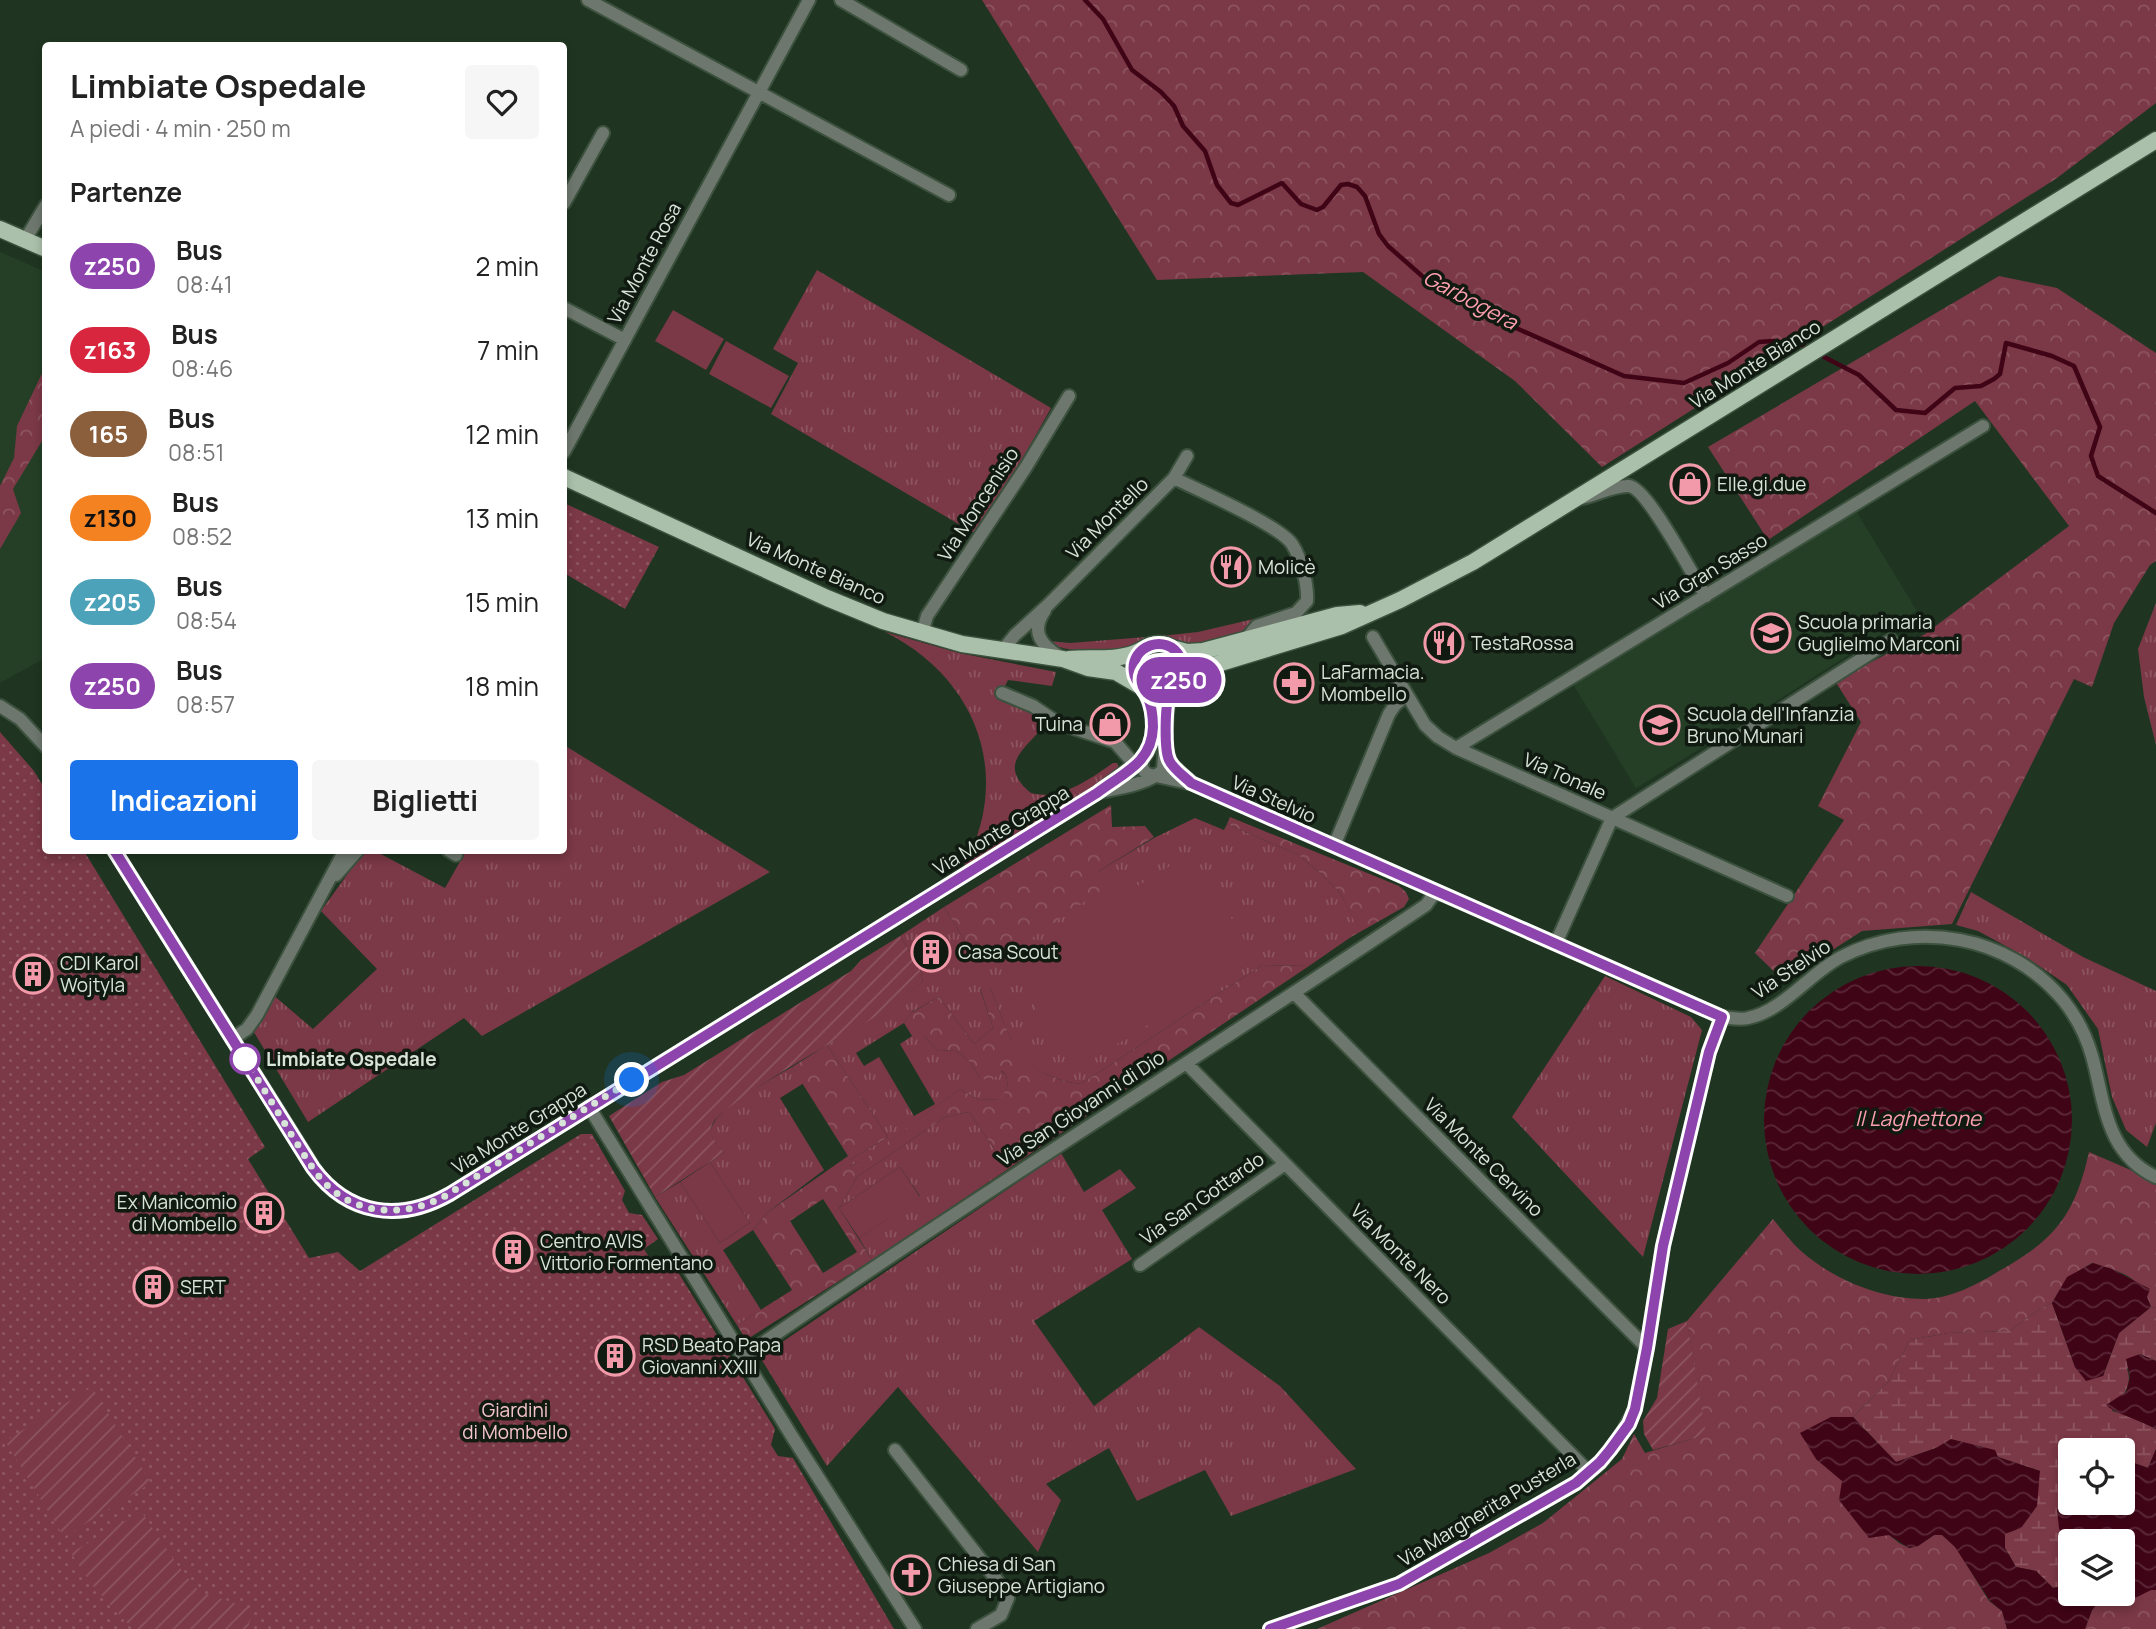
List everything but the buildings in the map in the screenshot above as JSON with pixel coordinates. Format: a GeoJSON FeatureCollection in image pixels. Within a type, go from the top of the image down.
{"type":"FeatureCollection","features":[{"type":"Feature","properties":{"kind":"main road","name":"Via Monte Bianco"},"geometry":{"type":"LineString","coordinates":[[1178,683],[1191,672],[1331,630],[1455,572],[1576,500],[2156,139]]}},
{"type":"Feature","properties":{"kind":"main road"},"geometry":{"type":"LineString","coordinates":[[0,229],[42,247]]}},
{"type":"Feature","properties":{"kind":"main road","name":"Via Monte Bianco"},"geometry":{"type":"LineString","coordinates":[[567,478],[827,598],[922,634],[1002,651],[1063,659],[1122,656],[1143,649]]}},
{"type":"Feature","properties":{"kind":"main road","name":"Via Monte Bianco"},"geometry":{"type":"LineString","coordinates":[[1172,648],[1187,652],[1203,651],[1338,615],[1369,612]]}},
{"type":"Feature","properties":{"kind":"main road"},"geometry":{"type":"LineString","coordinates":[[1157,644],[1172,648],[1181,661],[1182,671],[1178,683],[1168,691],[1148,691],[1140,686],[1135,677],[1133,667],[1136,657],[1143,649],[1157,644]]}},
{"type":"Feature","properties":{"kind":"main road","name":"Via Monte Bianco"},"geometry":{"type":"LineString","coordinates":[[1063,659],[1088,668],[1122,674],[1140,686]]}},
{"type":"Feature","properties":{"kind":"street"},"geometry":{"type":"LineString","coordinates":[[588,0],[949,195]]}},
{"type":"Feature","properties":{"kind":"street","name":"Via Monte Rosa"},"geometry":{"type":"LineString","coordinates":[[567,446],[809,0]]}},
{"type":"Feature","properties":{"kind":"street"},"geometry":{"type":"LineString","coordinates":[[841,0],[961,70]]}},
{"type":"Feature","properties":{"kind":"street"},"geometry":{"type":"LineString","coordinates":[[567,198],[603,133]]}},
{"type":"Feature","properties":{"kind":"street"},"geometry":{"type":"LineString","coordinates":[[25,240],[42,212]]}},
{"type":"Feature","properties":{"kind":"street"},"geometry":{"type":"LineString","coordinates":[[567,310],[625,340]]}},
{"type":"Feature","properties":{"kind":"street","name":"Via Moncenisio"},"geometry":{"type":"LineString","coordinates":[[922,634],[927,616],[1026,467],[1069,396]]}},
{"type":"Feature","properties":{"kind":"street","name":"Via Gran Sasso"},"geometry":{"type":"LineString","coordinates":[[1456,748],[1983,426]]}},
{"type":"Feature","properties":{"kind":"street","name":"Via Montello"},"geometry":{"type":"LineString","coordinates":[[1002,651],[1174,478],[1186,456]]}},
{"type":"Feature","properties":{"kind":"street"},"geometry":{"type":"LineString","coordinates":[[1174,478],[1283,534],[1296,553],[1304,575],[1307,596],[1302,607],[1296,613],[1257,626],[1245,640]]}},
{"type":"Feature","properties":{"kind":"street"},"geometry":{"type":"LineString","coordinates":[[1576,500],[1622,486],[1637,489],[1652,506],[1706,596]]}},
{"type":"Feature","properties":{"kind":"street","name":"Via Montello"},"geometry":{"type":"LineString","coordinates":[[1049,604],[1040,617],[1039,637],[1044,647],[1063,659]]}},
{"type":"Feature","properties":{"kind":"street","name":"Via Tonale"},"geometry":{"type":"LineString","coordinates":[[1373,636],[1425,725],[1437,737],[1456,748],[1787,896]]}},
{"type":"Feature","properties":{"kind":"street"},"geometry":{"type":"LineString","coordinates":[[1556,943],[1612,818],[1891,640]]}},
{"type":"Feature","properties":{"kind":"street"},"geometry":{"type":"LineString","coordinates":[[1002,693],[1033,706],[1058,723],[1115,742],[1140,761],[1147,774],[1154,776],[1160,774],[1164,768],[1168,698],[1178,683]]}},
{"type":"Feature","properties":{"kind":"street"},"geometry":{"type":"LineString","coordinates":[[1140,686],[1150,702],[1153,715],[1152,741],[1140,761]]}},
{"type":"Feature","properties":{"kind":"street"},"geometry":{"type":"LineString","coordinates":[[1334,846],[1389,714],[1406,695]]}},
{"type":"Feature","properties":{"kind":"street"},"geometry":{"type":"LineString","coordinates":[[0,706],[20,719],[42,743]]}},
{"type":"Feature","properties":{"kind":"street","name":"Via Stelvio"},"geometry":{"type":"LineString","coordinates":[[1166,744],[1172,765],[1193,784]]}},
{"type":"Feature","properties":{"kind":"street","name":"Via Monte Grappa"},"geometry":{"type":"LineString","coordinates":[[117,854],[323,1180],[348,1200],[379,1210],[410,1210],[436,1201],[589,1107],[1094,795],[1140,761]]}},
{"type":"Feature","properties":{"kind":"street","name":"Via Stelvio"},"geometry":{"type":"LineString","coordinates":[[1154,776],[1193,784],[1722,1017],[1747,1019],[1768,1011],[1839,958],[1878,944],[1921,936],[1952,937],[1982,943],[2017,961],[2052,986],[2075,1014],[2092,1054],[2108,1124],[2125,1154],[2144,1171],[2156,1177]]}},
{"type":"Feature","properties":{"kind":"street","name":"Via Monte Grappa"},"geometry":{"type":"LineString","coordinates":[[1094,795],[1154,776]]}},
{"type":"Feature","properties":{"kind":"street"},"geometry":{"type":"LineString","coordinates":[[232,1038],[251,1024],[343,854]]}},
{"type":"Feature","properties":{"kind":"street"},"geometry":{"type":"LineString","coordinates":[[327,882],[354,854]]}},
{"type":"Feature","properties":{"kind":"street","name":"Via San Giovanni di Dio"},"geometry":{"type":"LineString","coordinates":[[744,1356],[1428,903],[1436,891]]}},
{"type":"Feature","properties":{"kind":"street","name":"Via Monte Cervino"},"geometry":{"type":"LineString","coordinates":[[1294,993],[1647,1348]]}},
{"type":"Feature","properties":{"kind":"street","name":"Via Margherita Pusterla"},"geometry":{"type":"LineString","coordinates":[[1270,1629],[1399,1584],[1576,1483],[1600,1462],[1629,1424],[1635,1409],[1647,1348],[1663,1246],[1709,1052],[1722,1017]]}},
{"type":"Feature","properties":{"kind":"street","name":"Via Monte Nero"},"geometry":{"type":"LineString","coordinates":[[1186,1063],[1588,1472]]}},
{"type":"Feature","properties":{"kind":"street"},"geometry":{"type":"LineString","coordinates":[[589,1107],[915,1629]]}},
{"type":"Feature","properties":{"kind":"street","name":"Via San Gottardo"},"geometry":{"type":"LineString","coordinates":[[1140,1265],[1285,1164]]}},
{"type":"Feature","properties":{"kind":"street"},"geometry":{"type":"LineString","coordinates":[[895,1450],[1003,1588],[1008,1598],[1005,1607],[1001,1615],[985,1628]]}},
{"type":"Feature","properties":{"kind":"shaded area"},"geometry":{"type":"Polygon","coordinates":[[[0,252],[42,270],[42,660],[0,683],[0,252]]]}},
{"type":"Feature","properties":{"kind":"shaded area","name":"Scuola primaria Guglielmo Marconi"},"geometry":{"type":"Polygon","coordinates":[[[1856,511],[1917,611],[1739,725],[1729,719],[1716,730],[1719,737],[1636,788],[1573,684],[1856,511]]]}},
{"type":"Feature","properties":{"kind":"green space"},"geometry":{"type":"Polygon","coordinates":[[[982,0],[2156,0],[2156,103],[2057,178],[1602,467],[1515,381],[1363,272],[1157,280],[982,0]]]}},
{"type":"Feature","properties":{"kind":"green space"},"geometry":{"type":"Polygon","coordinates":[[[817,270],[1051,408],[979,536],[771,414],[798,363],[773,349],[817,270]]]}},
{"type":"Feature","properties":{"kind":"green space"},"geometry":{"type":"Polygon","coordinates":[[[1999,276],[2057,288],[2156,353],[2156,561],[2150,565],[2114,623],[2092,687],[2074,679],[1952,924],[1862,931],[1784,981],[1755,953],[1844,820],[1818,806],[1861,722],[1835,681],[1925,634],[2069,526],[1975,401],[1768,540],[1708,447],[1999,276]]]}},
{"type":"Feature","properties":{"kind":"green space"},"geometry":{"type":"Polygon","coordinates":[[[673,310],[724,339],[706,370],[655,341],[673,310]]]}},
{"type":"Feature","properties":{"kind":"green space"},"geometry":{"type":"Polygon","coordinates":[[[726,341],[789,376],[771,408],[709,374],[726,341]]]}},
{"type":"Feature","properties":{"kind":"green space"},"geometry":{"type":"Polygon","coordinates":[[[42,373],[42,441],[13,489],[21,513],[0,549],[0,486],[14,458],[17,426],[42,373]]]}},
{"type":"Feature","properties":{"kind":"green space"},"geometry":{"type":"Polygon","coordinates":[[[567,504],[659,547],[625,609],[567,575],[567,504]]]}},
{"type":"Feature","properties":{"kind":"green space"},"geometry":{"type":"Polygon","coordinates":[[[2156,603],[2156,745],[2144,697],[2138,649],[2156,603]]]}},
{"type":"Feature","properties":{"kind":"green space"},"geometry":{"type":"Polygon","coordinates":[[[1288,611],[1236,635],[1207,643],[1182,644],[1161,636],[1198,632],[1288,611]]]}},
{"type":"Feature","properties":{"kind":"green space"},"geometry":{"type":"Polygon","coordinates":[[[885,632],[959,653],[1056,672],[1052,686],[1008,680],[1000,696],[1046,722],[1015,763],[1015,772],[1020,782],[1031,793],[1042,795],[1064,791],[1085,782],[1113,763],[1117,763],[1119,768],[1094,787],[963,868],[978,833],[985,798],[985,765],[978,732],[964,702],[943,675],[917,652],[885,632]]]}},
{"type":"Feature","properties":{"kind":"green space"},"geometry":{"type":"Polygon","coordinates":[[[1146,637],[1125,650],[1102,652],[1064,648],[1047,641],[1070,643],[1146,637]]]}},
{"type":"Feature","properties":{"kind":"green space"},"geometry":{"type":"Polygon","coordinates":[[[1158,654],[1168,658],[1172,668],[1168,678],[1158,682],[1148,678],[1144,668],[1148,658],[1158,654]]]}},
{"type":"Feature","properties":{"kind":"green space","name":"Giardini di Mombello"},"geometry":{"type":"Polygon","coordinates":[[[0,732],[42,784],[42,854],[86,854],[265,1147],[248,1159],[309,1258],[338,1252],[360,1271],[581,1134],[592,1134],[625,1191],[622,1200],[629,1213],[642,1215],[658,1239],[644,1249],[654,1265],[668,1256],[775,1429],[771,1445],[778,1456],[793,1458],[894,1629],[0,1629],[0,732]]]}},
{"type":"Feature","properties":{"kind":"green space"},"geometry":{"type":"Polygon","coordinates":[[[567,747],[770,872],[482,1036],[464,1018],[308,1122],[252,1029],[272,994],[313,1029],[377,969],[321,911],[362,854],[381,854],[445,888],[464,854],[567,854],[567,747]]]}},
{"type":"Feature","properties":{"kind":"green space"},"geometry":{"type":"Polygon","coordinates":[[[1111,805],[1112,827],[1145,826],[1154,837],[1099,871],[1110,884],[988,968],[974,956],[944,907],[1111,805]]]}},
{"type":"Feature","properties":{"kind":"green space"},"geometry":{"type":"Polygon","coordinates":[[[1230,817],[1399,886],[1409,899],[1404,907],[1351,937],[1354,921],[1341,894],[1318,871],[1297,854],[1227,824],[1230,817]]]}},
{"type":"Feature","properties":{"kind":"green space"},"geometry":{"type":"Polygon","coordinates":[[[1195,818],[1224,830],[1227,824],[1297,854],[1341,894],[1355,922],[1351,937],[1309,966],[1262,965],[1081,1084],[1047,1074],[1031,1065],[1019,1053],[990,988],[980,989],[993,1028],[974,1044],[939,997],[912,1012],[904,1023],[856,1053],[864,1066],[879,1057],[914,1116],[935,1104],[900,1044],[912,1036],[924,1036],[938,1051],[956,1050],[971,1063],[980,1078],[1001,1071],[1006,1075],[1008,1087],[1001,1099],[979,1100],[960,1089],[866,1159],[849,1166],[850,1160],[888,1137],[827,1045],[869,1020],[923,982],[920,968],[900,936],[944,907],[974,956],[1109,884],[1099,871],[1154,838],[1195,818]]]}},
{"type":"Feature","properties":{"kind":"green space"},"geometry":{"type":"Polygon","coordinates":[[[1191,853],[1256,958],[1075,1070],[1010,965],[1191,853]]]}},
{"type":"Feature","properties":{"kind":"green space"},"geometry":{"type":"Polygon","coordinates":[[[1971,892],[2083,957],[2156,991],[2156,1123],[2147,1147],[2126,1130],[2112,1097],[2098,1029],[2067,985],[2026,957],[1978,931],[1956,925],[1971,892]]]}},
{"type":"Feature","properties":{"kind":"green space"},"geometry":{"type":"Polygon","coordinates":[[[900,936],[920,968],[923,982],[870,1020],[784,1071],[720,1115],[712,1125],[711,1133],[724,1153],[655,1197],[609,1116],[662,1082],[684,1075],[851,971],[861,960],[900,936]]]}},
{"type":"Feature","properties":{"kind":"green space"},"geometry":{"type":"Polygon","coordinates":[[[1262,965],[1309,966],[1008,1169],[969,1112],[945,1117],[857,1177],[839,1208],[872,1260],[746,1340],[737,1325],[792,1290],[753,1230],[768,1212],[848,1156],[792,1067],[827,1045],[888,1137],[850,1160],[850,1166],[866,1158],[960,1089],[979,1100],[1000,1099],[1008,1087],[1006,1075],[1002,1071],[991,1081],[980,1078],[971,1063],[956,1050],[938,1051],[924,1036],[912,1036],[904,1023],[911,1013],[939,997],[974,1044],[993,1028],[980,988],[990,988],[1011,1038],[1025,1059],[1047,1074],[1081,1084],[1262,965]],[[823,1199],[790,1221],[823,1273],[857,1252],[823,1199]]]}},
{"type":"Feature","properties":{"kind":"green space"},"geometry":{"type":"Polygon","coordinates":[[[1605,976],[1691,1017],[1702,1030],[1643,1257],[1512,1117],[1605,976]]]}},
{"type":"Feature","properties":{"kind":"green space"},"geometry":{"type":"Polygon","coordinates":[[[792,1067],[804,1083],[780,1098],[824,1170],[768,1212],[753,1230],[723,1250],[761,1310],[737,1325],[655,1197],[680,1182],[720,1243],[750,1223],[710,1162],[724,1153],[713,1139],[711,1130],[714,1122],[733,1104],[792,1067]]]}},
{"type":"Feature","properties":{"kind":"green space"},"geometry":{"type":"Polygon","coordinates":[[[969,1112],[1008,1169],[872,1260],[859,1238],[920,1196],[900,1167],[839,1208],[857,1177],[945,1117],[969,1112]]]}},
{"type":"Feature","properties":{"kind":"green space"},"geometry":{"type":"Polygon","coordinates":[[[2089,1152],[2156,1181],[2156,1308],[2151,1307],[2142,1288],[2129,1277],[2092,1263],[2067,1278],[2052,1303],[2010,1331],[1948,1333],[1910,1340],[1888,1382],[1853,1417],[1831,1417],[1816,1459],[1843,1481],[1899,1543],[1909,1548],[1918,1546],[1934,1535],[1942,1535],[1955,1546],[1989,1601],[2002,1611],[2007,1629],[1317,1629],[1489,1553],[1543,1523],[1622,1459],[1634,1434],[1645,1453],[1705,1435],[1687,1321],[1773,1219],[1801,1251],[1843,1279],[1891,1296],[1924,1299],[1944,1296],[1991,1276],[2018,1260],[2048,1236],[2060,1224],[2077,1193],[2089,1152]]]}},
{"type":"Feature","properties":{"kind":"green space"},"geometry":{"type":"Polygon","coordinates":[[[1061,1153],[1084,1192],[1120,1169],[1136,1188],[1102,1210],[1132,1259],[1034,1321],[1094,1406],[1199,1327],[1280,1386],[1356,1469],[1231,1516],[1205,1470],[1137,1501],[1109,1448],[1046,1484],[1061,1500],[1038,1552],[898,1387],[827,1466],[760,1357],[1061,1153]]]}},
{"type":"Feature","properties":{"kind":"green space"},"geometry":{"type":"Polygon","coordinates":[[[710,1162],[750,1223],[720,1243],[680,1182],[710,1162]]]}},
{"type":"Feature","properties":{"kind":"green space"},"geometry":{"type":"Polygon","coordinates":[[[900,1167],[920,1197],[859,1238],[839,1208],[900,1167]]]}},
{"type":"Feature","properties":{"kind":"green space"},"geometry":{"type":"Polygon","coordinates":[[[2052,1303],[2075,1367],[2103,1376],[2119,1333],[2151,1307],[2156,1308],[2156,1361],[2140,1354],[2127,1369],[2127,1387],[2112,1411],[2156,1429],[2156,1449],[2148,1468],[2135,1463],[2135,1438],[2058,1438],[2057,1509],[2062,1529],[2058,1529],[2058,1587],[2053,1588],[2036,1571],[2016,1567],[2005,1548],[2005,1534],[2040,1471],[1998,1457],[1983,1447],[1951,1440],[1896,1462],[1853,1417],[1888,1382],[1910,1340],[1948,1333],[2010,1331],[2052,1303]]]}},
{"type":"Feature","properties":{"kind":"green space"},"geometry":{"type":"Polygon","coordinates":[[[1687,1321],[1706,1435],[1653,1450],[1644,1434],[1643,1421],[1657,1398],[1668,1329],[1687,1321]]]}},
{"type":"Feature","properties":{"kind":"green space"},"geometry":{"type":"Polygon","coordinates":[[[92,1387],[151,1483],[64,1537],[5,1441],[92,1387]]]}},
{"type":"Feature","properties":{"kind":"green space"},"geometry":{"type":"Polygon","coordinates":[[[141,1511],[179,1567],[200,1592],[250,1608],[249,1629],[133,1629],[91,1584],[71,1553],[141,1511]]]}},
{"type":"Feature","properties":{"kind":"green space"},"geometry":{"type":"Polygon","coordinates":[[[2152,1589],[2156,1590],[2156,1629],[2085,1629],[2095,1606],[2135,1606],[2135,1598],[2152,1589]]]}},
{"type":"Feature","properties":{"kind":"water","name":"Il Laghettone"},"geometry":{"type":"Polygon","coordinates":[[[1903,966],[1933,966],[1963,972],[1991,984],[2016,1001],[2037,1022],[2054,1047],[2066,1075],[2072,1120],[2070,1150],[2061,1179],[2046,1206],[2027,1229],[2004,1248],[1977,1263],[1948,1272],[1903,1274],[1873,1268],[1845,1256],[1820,1239],[1799,1218],[1782,1193],[1770,1165],[1764,1135],[1764,1105],[1770,1075],[1782,1047],[1799,1022],[1820,1001],[1845,984],[1873,972],[1903,966]]]}},
{"type":"Feature","properties":{"kind":"water"},"geometry":{"type":"Polygon","coordinates":[[[2093,1263],[2112,1269],[2150,1289],[2147,1297],[2151,1307],[2119,1333],[2103,1376],[2086,1381],[2075,1367],[2052,1303],[2067,1277],[2093,1263]]]}},
{"type":"Feature","properties":{"kind":"water"},"geometry":{"type":"Polygon","coordinates":[[[2140,1354],[2156,1361],[2156,1429],[2106,1405],[2126,1392],[2130,1377],[2126,1359],[2140,1354]]]}},
{"type":"Feature","properties":{"kind":"water"},"geometry":{"type":"Polygon","coordinates":[[[1831,1417],[1853,1417],[1896,1462],[1936,1448],[1951,1439],[1995,1450],[1998,1457],[2040,1471],[2037,1506],[2021,1528],[2005,1534],[2005,1548],[2016,1567],[2036,1571],[2053,1588],[2058,1587],[2058,1606],[2095,1606],[2085,1629],[2007,1629],[2002,1611],[1990,1601],[1955,1547],[1942,1535],[1934,1535],[1918,1546],[1909,1548],[1889,1535],[1869,1538],[1839,1500],[1842,1481],[1816,1459],[1800,1433],[1831,1417]]]}},
{"type":"Feature","properties":{"kind":"water"},"geometry":{"type":"Polygon","coordinates":[[[2156,1449],[2156,1590],[2135,1598],[2135,1529],[2059,1529],[2057,1509],[2058,1515],[2135,1515],[2135,1463],[2148,1468],[2156,1449]]]}},
{"type":"Feature","properties":{"kind":"waterway","name":"Garbogera"},"geometry":{"type":"LineString","coordinates":[[1085,0],[1103,19],[1132,70],[1161,92],[1174,106],[1183,126],[1205,151],[1217,185],[1231,203],[1238,205],[1282,183],[1301,204],[1317,210],[1323,207],[1341,185],[1357,187],[1365,196],[1379,234],[1388,246],[1430,283],[1454,298],[1516,328],[1624,376],[1684,383],[1728,363],[1759,342],[1803,345]]}},
{"type":"Feature","properties":{"kind":"waterway","name":"Garbogera"},"geometry":{"type":"LineString","coordinates":[[1824,357],[1859,375],[1896,410],[1925,413],[1955,388],[1981,386],[2000,374],[2006,343],[2052,356],[2074,366],[2100,427],[2091,456],[2098,476],[2156,513]]}},
{"type":"Feature","properties":{"kind":"bus line","name":"z250"},"geometry":{"type":"LineString","coordinates":[[117,854],[313,1168],[326,1184],[344,1197],[363,1206],[384,1211],[415,1209],[450,1194],[1097,793],[1135,765],[1150,748],[1153,719],[1148,698],[1137,682],[1133,667],[1139,653],[1152,644],[1163,644],[1172,648],[1181,661],[1181,676],[1168,698],[1166,750],[1172,765],[1191,783],[1722,1017],[1709,1052],[1663,1246],[1635,1409],[1620,1437],[1600,1462],[1576,1483],[1399,1584],[1270,1629]]}},
{"type":"Feature","properties":{"kind":"place","name":"Elle.gi.due"},"geometry":{"type":"Point","coordinates":[1690,484]}},
{"type":"Feature","properties":{"kind":"place","name":"Molicè"},"geometry":{"type":"Point","coordinates":[1231,567]}},
{"type":"Feature","properties":{"kind":"place","name":"Scuola primaria Guglielmo Marconi"},"geometry":{"type":"Point","coordinates":[1771,633]}},
{"type":"Feature","properties":{"kind":"place","name":"TestaRossa"},"geometry":{"type":"Point","coordinates":[1444,643]}},
{"type":"Feature","properties":{"kind":"place","name":"LaFarmacia. Mombello"},"geometry":{"type":"Point","coordinates":[1294,683]}},
{"type":"Feature","properties":{"kind":"place","name":"Tuina"},"geometry":{"type":"Point","coordinates":[1110,724]}},
{"type":"Feature","properties":{"kind":"place","name":"Scuola dell'Infanzia Bruno Munari"},"geometry":{"type":"Point","coordinates":[1660,725]}},
{"type":"Feature","properties":{"kind":"place","name":"Casa Scout"},"geometry":{"type":"Point","coordinates":[931,952]}},
{"type":"Feature","properties":{"kind":"place","name":"CDI Karol Wojtyla"},"geometry":{"type":"Point","coordinates":[33,974]}},
{"type":"Feature","properties":{"kind":"place","name":"Limbiate Ospedale"},"geometry":{"type":"Point","coordinates":[245,1059]}},
{"type":"Feature","properties":{"kind":"place","name":"Ex Manicomio di Mombello"},"geometry":{"type":"Point","coordinates":[264,1213]}},
{"type":"Feature","properties":{"kind":"place","name":"Centro AVIS Vittorio Formentano"},"geometry":{"type":"Point","coordinates":[513,1252]}},
{"type":"Feature","properties":{"kind":"place","name":"SERT"},"geometry":{"type":"Point","coordinates":[153,1287]}},
{"type":"Feature","properties":{"kind":"place","name":"RSD Beato Papa Giovanni XXIII"},"geometry":{"type":"Point","coordinates":[615,1356]}},
{"type":"Feature","properties":{"kind":"place","name":"Chiesa di San Giuseppe Artigiano"},"geometry":{"type":"Point","coordinates":[911,1575]}},
{"type":"Feature","properties":{"kind":"route"},"geometry":{"type":"LineString","coordinates":[[245,1059],[323,1180],[348,1200],[368,1208],[389,1211],[415,1209],[445,1196],[632,1080]]}}]}
